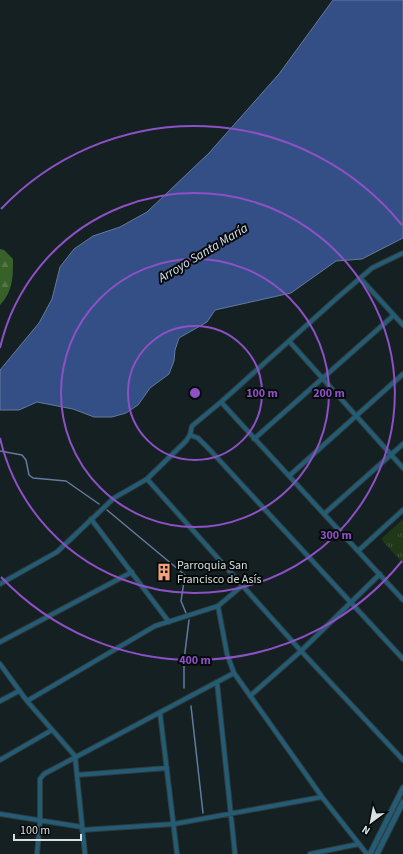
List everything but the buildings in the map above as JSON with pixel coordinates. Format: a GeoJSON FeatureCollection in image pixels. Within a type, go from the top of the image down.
{"type":"FeatureCollection","features":[{"type":"Feature","properties":{"kind":"street"},"geometry":{"type":"LineString","coordinates":[[0,584],[57,552],[120,493],[147,479],[178,450],[190,435],[192,426],[372,268],[403,253]]}},
{"type":"Feature","properties":{"kind":"street"},"geometry":{"type":"LineString","coordinates":[[360,278],[403,325]]}},
{"type":"Feature","properties":{"kind":"street"},"geometry":{"type":"LineString","coordinates":[[254,439],[394,315]]}},
{"type":"Feature","properties":{"kind":"street"},"geometry":{"type":"LineString","coordinates":[[289,342],[403,468]]}},
{"type":"Feature","properties":{"kind":"street"},"geometry":{"type":"LineString","coordinates":[[289,476],[403,374]]}},
{"type":"Feature","properties":{"kind":"street"},"geometry":{"type":"LineString","coordinates":[[221,402],[403,600]]}},
{"type":"Feature","properties":{"kind":"street"},"geometry":{"type":"LineString","coordinates":[[190,435],[198,438],[209,449],[403,659]]}},
{"type":"Feature","properties":{"kind":"street"},"geometry":{"type":"LineString","coordinates":[[324,514],[403,444]]}},
{"type":"Feature","properties":{"kind":"street"},"geometry":{"type":"LineString","coordinates":[[147,479],[301,651],[403,760]]}},
{"type":"Feature","properties":{"kind":"street"},"geometry":{"type":"LineString","coordinates":[[358,551],[403,510]]}},
{"type":"Feature","properties":{"kind":"street"},"geometry":{"type":"LineString","coordinates":[[91,519],[168,622]]}},
{"type":"Feature","properties":{"kind":"street"},"geometry":{"type":"LineString","coordinates":[[0,642],[132,572]]}},
{"type":"Feature","properties":{"kind":"street"},"geometry":{"type":"LineString","coordinates":[[250,696],[301,651],[380,574]]}},
{"type":"Feature","properties":{"kind":"street"},"geometry":{"type":"LineString","coordinates":[[27,701],[155,626],[218,606],[242,586]]}},
{"type":"Feature","properties":{"kind":"street"},"geometry":{"type":"LineString","coordinates":[[218,606],[228,654],[234,673],[322,797],[367,854]]}},
{"type":"Feature","properties":{"kind":"street"},"geometry":{"type":"LineString","coordinates":[[0,664],[27,701],[75,756],[85,854]]}},
{"type":"Feature","properties":{"kind":"street"},"geometry":{"type":"LineString","coordinates":[[37,854],[40,821],[40,779],[44,774],[75,756],[160,713],[234,673]]}},
{"type":"Feature","properties":{"kind":"street"},"geometry":{"type":"LineString","coordinates":[[217,682],[235,854]]}},
{"type":"Feature","properties":{"kind":"street"},"geometry":{"type":"LineString","coordinates":[[0,702],[19,691]]}},
{"type":"Feature","properties":{"kind":"street"},"geometry":{"type":"LineString","coordinates":[[160,713],[177,854]]}},
{"type":"Feature","properties":{"kind":"street"},"geometry":{"type":"LineString","coordinates":[[0,760],[52,730]]}},
{"type":"Feature","properties":{"kind":"street"},"geometry":{"type":"LineString","coordinates":[[77,775],[167,768]]}},
{"type":"Feature","properties":{"kind":"street"},"geometry":{"type":"LineString","coordinates":[[370,854],[403,788]]}},
{"type":"Feature","properties":{"kind":"street"},"geometry":{"type":"LineString","coordinates":[[0,814],[82,828],[174,824],[230,812],[322,797]]}},
{"type":"Feature","properties":{"kind":"street"},"geometry":{"type":"LineString","coordinates":[[377,854],[403,802]]}},
{"type":"Feature","properties":{"kind":"street"},"geometry":{"type":"LineString","coordinates":[[310,854],[359,844]]}},
{"type":"Feature","properties":{"kind":"green space"},"geometry":{"type":"Polygon","coordinates":[[[0,249],[4,250],[13,259],[10,289],[0,305],[0,249]]]}},
{"type":"Feature","properties":{"kind":"green space"},"geometry":{"type":"Polygon","coordinates":[[[403,519],[403,564],[381,539],[403,519]]]}},
{"type":"Feature","properties":{"kind":"water","name":"Arroyo Santa María"},"geometry":{"type":"Polygon","coordinates":[[[333,0],[403,0],[403,238],[362,259],[336,261],[291,293],[215,310],[207,322],[179,338],[175,350],[174,361],[169,374],[150,388],[138,405],[126,413],[112,417],[94,417],[73,409],[37,402],[19,410],[0,410],[0,370],[39,323],[52,299],[60,267],[74,249],[93,236],[120,227],[147,212],[209,153],[279,74],[333,0]]]}},
{"type":"Feature","properties":{"kind":"waterway"},"geometry":{"type":"LineString","coordinates":[[0,451],[22,455],[26,460],[29,475],[33,478],[66,481],[99,504]]}},
{"type":"Feature","properties":{"kind":"waterway"},"geometry":{"type":"LineString","coordinates":[[107,510],[185,575],[181,601],[186,613]]}},
{"type":"Feature","properties":{"kind":"waterway"},"geometry":{"type":"LineString","coordinates":[[184,688],[184,660],[189,620]]}},
{"type":"Feature","properties":{"kind":"waterway"},"geometry":{"type":"LineString","coordinates":[[191,706],[203,813]]}},
{"type":"Feature","properties":{"kind":"place","name":"Parroquia San Francisco de Asís"},"geometry":{"type":"Point","coordinates":[164,572]}}]}
